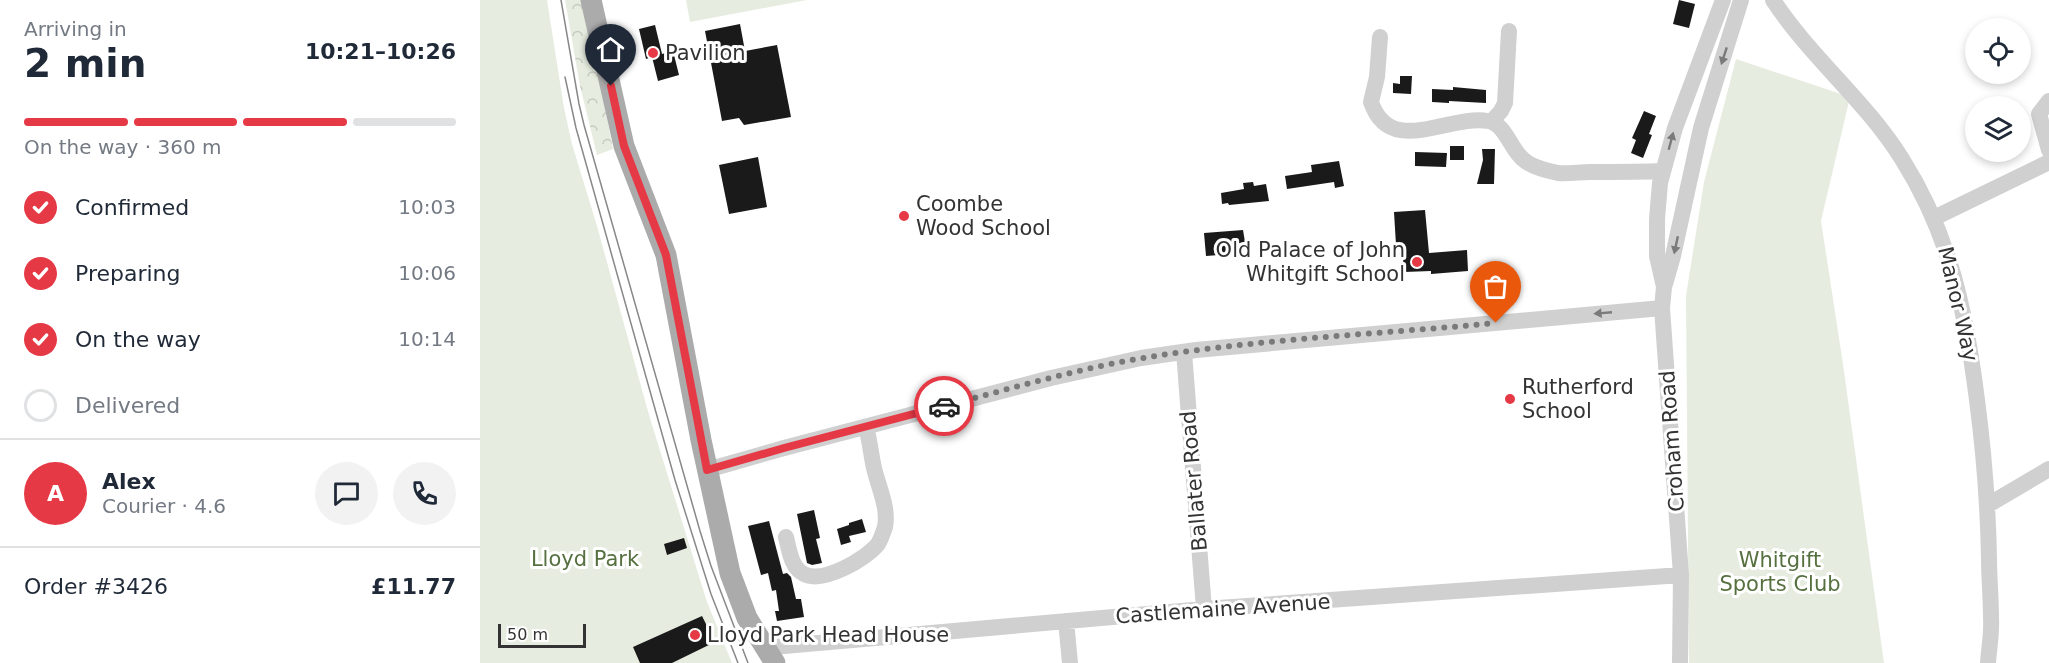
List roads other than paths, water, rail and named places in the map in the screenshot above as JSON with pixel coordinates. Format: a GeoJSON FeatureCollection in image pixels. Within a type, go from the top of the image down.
{"type":"FeatureCollection","features":[{"type":"Feature","properties":{"kind":"main road"},"geometry":{"type":"LineString","coordinates":[[591,0],[624,146],[666,255],[707,470],[736,592],[747,618],[770,656]]}},
{"type":"Feature","properties":{"kind":"street","name":"Croham Road"},"geometry":{"type":"LineString","coordinates":[[1680,663],[1682,575],[1662,308],[1664,287],[1658,256],[1657,219],[1660,183],[1675,128],[1723,0]]}},
{"type":"Feature","properties":{"kind":"street"},"geometry":{"type":"LineString","coordinates":[[1664,287],[1701,128],[1741,0]]}},
{"type":"Feature","properties":{"kind":"street","name":"Manor Way"},"geometry":{"type":"LineString","coordinates":[[1773,0],[1794,31],[1882,129],[1914,179],[1934,218],[1952,265],[1967,325],[1986,470],[1991,620],[1988,663]]}},
{"type":"Feature","properties":{"kind":"street"},"geometry":{"type":"LineString","coordinates":[[1491,121],[1505,103],[1509,31]]}},
{"type":"Feature","properties":{"kind":"street"},"geometry":{"type":"LineString","coordinates":[[1380,37],[1377,77],[1371,102],[1380,121],[1391,129],[1421,130],[1480,120],[1491,121],[1500,128],[1522,160],[1533,166],[1558,173],[1663,171]]}},
{"type":"Feature","properties":{"kind":"street"},"geometry":{"type":"LineString","coordinates":[[2049,101],[2039,114],[2049,150]]}},
{"type":"Feature","properties":{"kind":"street"},"geometry":{"type":"LineString","coordinates":[[1934,218],[2049,162]]}},
{"type":"Feature","properties":{"kind":"street"},"geometry":{"type":"LineString","coordinates":[[707,470],[1051,378],[1141,358],[1184,352],[1662,308]]}},
{"type":"Feature","properties":{"kind":"street","name":"Ballater Road"},"geometry":{"type":"LineString","coordinates":[[1184,352],[1204,609]]}},
{"type":"Feature","properties":{"kind":"street"},"geometry":{"type":"LineString","coordinates":[[786,537],[792,560],[797,568],[804,574],[814,576],[848,572],[877,545],[886,523],[866,427]]}},
{"type":"Feature","properties":{"kind":"street"},"geometry":{"type":"LineString","coordinates":[[1988,505],[2049,469]]}},
{"type":"Feature","properties":{"kind":"street","name":"Castlemaine Avenue"},"geometry":{"type":"LineString","coordinates":[[770,656],[773,647],[1204,609],[1682,575]]}},
{"type":"Feature","properties":{"kind":"street"},"geometry":{"type":"LineString","coordinates":[[1066,621],[1070,663]]}},
{"type":"Feature","properties":{"kind":"tram line"},"geometry":{"type":"LineString","coordinates":[[561,0],[584,125],[700,531],[748,663]]}},
{"type":"Feature","properties":{"kind":"tram line"},"geometry":{"type":"LineString","coordinates":[[565,77],[576,128],[675,480],[711,594],[738,663]]}},
{"type":"Feature","properties":{"kind":"place","name":"Pavilion"},"geometry":{"type":"Point","coordinates":[653,53]}},
{"type":"Feature","properties":{"kind":"place","name":"Coombe Wood School"},"geometry":{"type":"Point","coordinates":[904,216]}},
{"type":"Feature","properties":{"kind":"place","name":"Old Palace of John Whitgift School"},"geometry":{"type":"Point","coordinates":[1417,262]}},
{"type":"Feature","properties":{"kind":"place","name":"Rutherford School"},"geometry":{"type":"Point","coordinates":[1510,399]}},
{"type":"Feature","properties":{"kind":"place","name":"Lloyd Park Head House"},"geometry":{"type":"Point","coordinates":[695,635]}},
{"type":"Feature","properties":{"kind":"park label","name":"Lloyd Park"},"geometry":{"type":"Point","coordinates":[585,559]}},
{"type":"Feature","properties":{"kind":"park label","name":"Whitgift Sports Club"},"geometry":{"type":"Point","coordinates":[1780,572]}}]}
